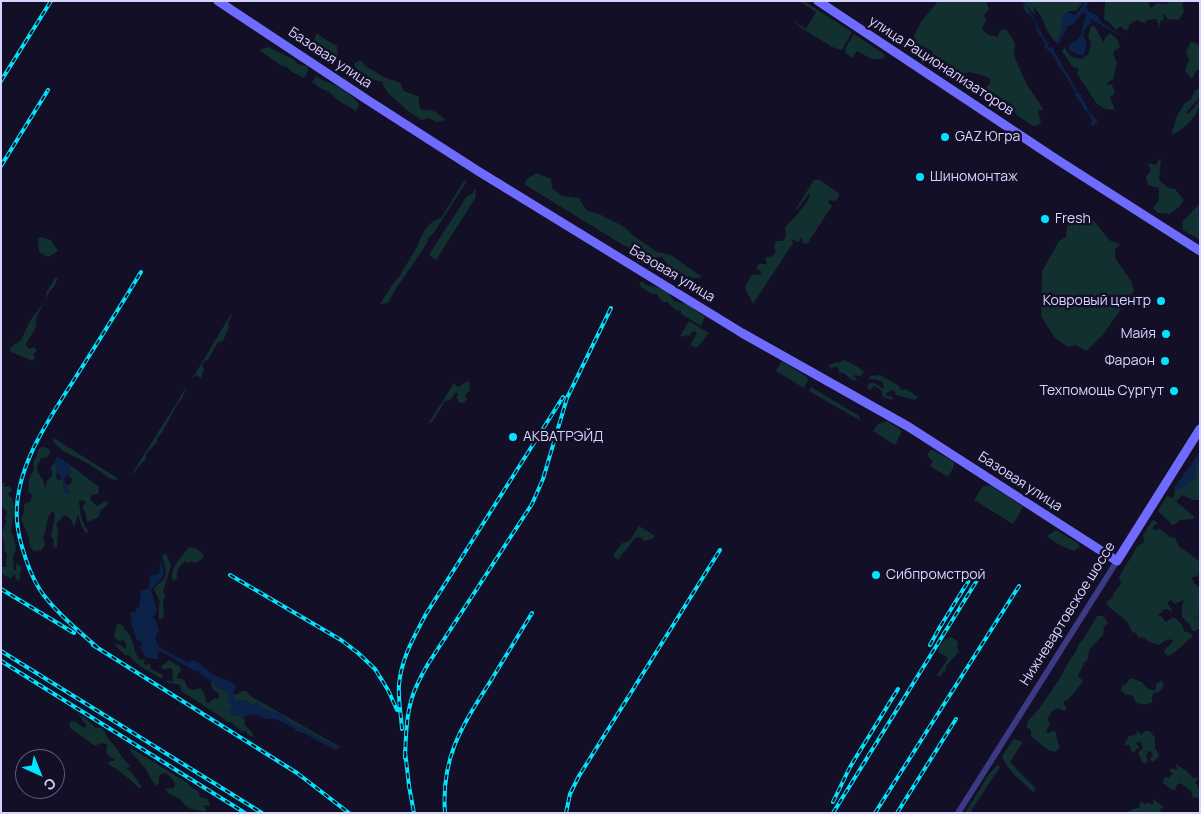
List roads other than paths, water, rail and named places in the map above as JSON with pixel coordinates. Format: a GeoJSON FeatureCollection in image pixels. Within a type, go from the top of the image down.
{"type":"FeatureCollection","features":[{"type":"Feature","properties":{"kind":"street","name":"Базовая улица"},"geometry":{"type":"LineString","coordinates":[[218,1],[478,171],[742,333],[909,427],[1118,561]]}},
{"type":"Feature","properties":{"kind":"street","name":"улица Рационализаторов"},"geometry":{"type":"LineString","coordinates":[[818,1],[1200,251]]}},
{"type":"Feature","properties":{"kind":"street","name":"Нижневартовское шоссе"},"geometry":{"type":"LineString","coordinates":[[958,813],[1200,429]]}},
{"type":"Feature","properties":{"kind":"water"},"geometry":{"type":"Polygon","coordinates":[[[1085,1],[1090,1],[1086,7],[1089,12],[1097,15],[1101,22],[1128,40],[1091,19],[1089,20],[1092,23],[1086,27],[1083,35],[1086,45],[1083,55],[1069,50],[1069,45],[1081,36],[1087,15],[1083,12],[1073,25],[1068,26],[1058,44],[1055,42],[1062,30],[1062,15],[1069,11],[1069,13],[1074,15],[1085,1]]]}},
{"type":"Feature","properties":{"kind":"water"},"geometry":{"type":"Polygon","coordinates":[[[1034,19],[1049,44],[1047,46],[1054,48],[1088,109],[1098,120],[1094,126],[1091,125],[1092,121],[1087,111],[1084,110],[1082,103],[1075,95],[1076,93],[1058,66],[1055,57],[1044,47],[1045,43],[1037,31],[1034,19]]]}},
{"type":"Feature","properties":{"kind":"water"},"geometry":{"type":"Polygon","coordinates":[[[1200,451],[1200,465],[1196,465],[1196,477],[1185,487],[1175,491],[1173,489],[1200,451]]]}},
{"type":"Feature","properties":{"kind":"water"},"geometry":{"type":"Polygon","coordinates":[[[57,456],[69,464],[71,472],[64,479],[70,493],[65,493],[62,480],[56,469],[57,456]]]}},
{"type":"Feature","properties":{"kind":"water"},"geometry":{"type":"Polygon","coordinates":[[[161,558],[164,575],[151,590],[157,610],[153,617],[159,631],[155,639],[159,647],[189,663],[194,660],[214,675],[234,684],[236,686],[233,696],[237,702],[245,700],[254,706],[256,703],[271,712],[281,713],[287,721],[337,747],[338,751],[275,719],[265,719],[259,715],[252,714],[243,718],[239,715],[233,716],[229,711],[232,707],[227,699],[230,695],[216,687],[199,673],[199,670],[193,670],[162,652],[157,653],[158,659],[145,657],[140,646],[143,644],[137,640],[132,626],[130,613],[136,612],[136,607],[139,608],[141,591],[149,588],[150,576],[159,573],[161,558]]]}},
{"type":"Feature","properties":{"kind":"waterway"},"geometry":{"type":"LineString","coordinates":[[1023,1],[1034,19]]}},
{"type":"Feature","properties":{"kind":"railway"},"geometry":{"type":"LineString","coordinates":[[1,81],[51,1]]}},
{"type":"Feature","properties":{"kind":"railway"},"geometry":{"type":"LineString","coordinates":[[1,166],[48,90]]}},
{"type":"Feature","properties":{"kind":"railway"},"geometry":{"type":"LineString","coordinates":[[98,648],[58,612],[35,582],[20,540],[17,521],[17,501],[21,481],[36,442],[141,272]]}},
{"type":"Feature","properties":{"kind":"railway"},"geometry":{"type":"LineString","coordinates":[[405,758],[409,711],[413,693],[418,682],[532,504],[543,479],[567,398],[611,308]]}},
{"type":"Feature","properties":{"kind":"railway"},"geometry":{"type":"LineString","coordinates":[[402,729],[399,701],[400,675],[405,657],[413,640],[426,614],[563,397]]}},
{"type":"Feature","properties":{"kind":"railway"},"geometry":{"type":"LineString","coordinates":[[566,813],[570,794],[579,776],[720,550]]}},
{"type":"Feature","properties":{"kind":"railway"},"geometry":{"type":"LineString","coordinates":[[930,645],[974,572]]}},
{"type":"Feature","properties":{"kind":"railway"},"geometry":{"type":"LineString","coordinates":[[230,575],[341,640],[358,653],[375,669],[388,690],[397,710]]}},
{"type":"Feature","properties":{"kind":"railway"},"geometry":{"type":"LineString","coordinates":[[833,813],[979,577]]}},
{"type":"Feature","properties":{"kind":"railway"},"geometry":{"type":"LineString","coordinates":[[875,813],[1019,586]]}},
{"type":"Feature","properties":{"kind":"railway"},"geometry":{"type":"LineString","coordinates":[[1,589],[74,633]]}},
{"type":"Feature","properties":{"kind":"railway"},"geometry":{"type":"LineString","coordinates":[[445,813],[446,775],[462,728],[532,613]]}},
{"type":"Feature","properties":{"kind":"railway"},"geometry":{"type":"LineString","coordinates":[[93,645],[297,773],[349,813]]}},
{"type":"Feature","properties":{"kind":"railway"},"geometry":{"type":"LineString","coordinates":[[1,651],[262,813]]}},
{"type":"Feature","properties":{"kind":"railway"},"geometry":{"type":"LineString","coordinates":[[1,661],[245,813]]}},
{"type":"Feature","properties":{"kind":"railway"},"geometry":{"type":"LineString","coordinates":[[833,802],[850,767],[898,689]]}},
{"type":"Feature","properties":{"kind":"railway"},"geometry":{"type":"LineString","coordinates":[[897,813],[956,719]]}},
{"type":"Feature","properties":{"kind":"railway"},"geometry":{"type":"LineString","coordinates":[[405,751],[414,813]]}},
{"type":"Feature","properties":{"kind":"place","name":"GAZ Югра"},"geometry":{"type":"Point","coordinates":[945,137]}},
{"type":"Feature","properties":{"kind":"place","name":"Шиномонтаж"},"geometry":{"type":"Point","coordinates":[920,177]}},
{"type":"Feature","properties":{"kind":"place","name":"Fresh"},"geometry":{"type":"Point","coordinates":[1045,219]}},
{"type":"Feature","properties":{"kind":"place","name":"Ковровый центр"},"geometry":{"type":"Point","coordinates":[1161,301]}},
{"type":"Feature","properties":{"kind":"place","name":"Майя"},"geometry":{"type":"Point","coordinates":[1166,334]}},
{"type":"Feature","properties":{"kind":"place","name":"Фараон"},"geometry":{"type":"Point","coordinates":[1165,361]}},
{"type":"Feature","properties":{"kind":"place","name":"Техпомощь Сургут"},"geometry":{"type":"Point","coordinates":[1174,391]}},
{"type":"Feature","properties":{"kind":"place","name":"АКВАТРЭЙД"},"geometry":{"type":"Point","coordinates":[513,437]}},
{"type":"Feature","properties":{"kind":"place","name":"Сибпромстрой"},"geometry":{"type":"Point","coordinates":[876,575]}}]}
